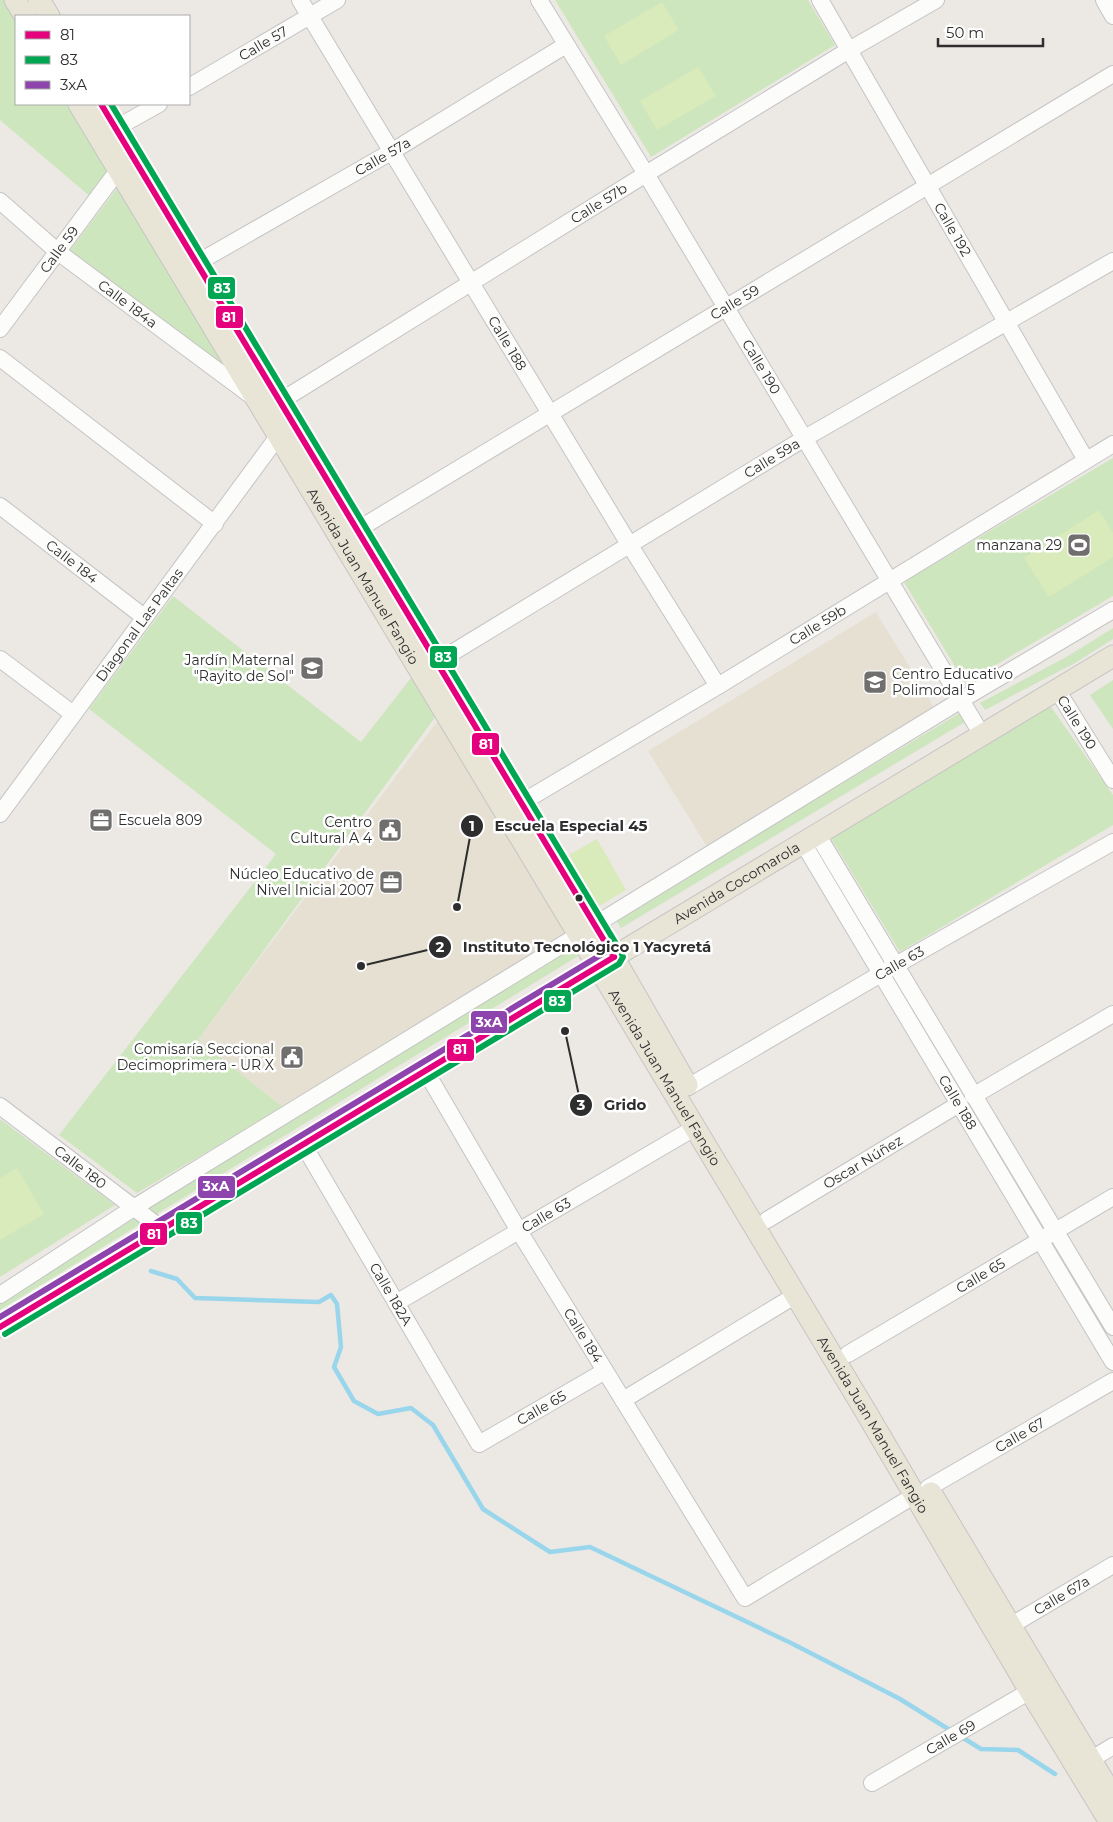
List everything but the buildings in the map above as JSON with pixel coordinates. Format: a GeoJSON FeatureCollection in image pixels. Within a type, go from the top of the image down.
{"type":"FeatureCollection","features":[{"type":"Feature","properties":{"kind":"main road"},"geometry":{"type":"LineString","coordinates":[[15,0],[24,15]]}},
{"type":"Feature","properties":{"kind":"main road"},"geometry":{"type":"LineString","coordinates":[[39,0],[48,15]]}},
{"type":"Feature","properties":{"kind":"main road","name":"Avenida Juan Manuel Fangio"},"geometry":{"type":"LineString","coordinates":[[80,105],[267,404],[357,530],[521,803],[587,930]]}},
{"type":"Feature","properties":{"kind":"main road","name":"Avenida Juan Manuel Fangio"},"geometry":{"type":"LineString","coordinates":[[102,105],[197,263],[267,404]]}},
{"type":"Feature","properties":{"kind":"main road","name":"Avenida Juan Manuel Fangio"},"geometry":{"type":"LineString","coordinates":[[287,430],[587,930],[688,1087],[848,1354],[1030,1691],[1084,1764],[1113,1797]]}},
{"type":"Feature","properties":{"kind":"main road","name":"Avenida Cocomarola"},"geometry":{"type":"LineString","coordinates":[[0,1327],[1113,656]]}},
{"type":"Feature","properties":{"kind":"main road","name":"Avenida Juan Manuel Fangio"},"geometry":{"type":"LineString","coordinates":[[606,961],[696,1127],[796,1295],[1010,1626],[1084,1764],[1110,1822]]}},
{"type":"Feature","properties":{"kind":"street","name":"Calle 188"},"geometry":{"type":"LineString","coordinates":[[300,0],[629,544],[718,686]]}},
{"type":"Feature","properties":{"kind":"street","name":"Calle 57"},"geometry":{"type":"LineString","coordinates":[[190,85],[337,0]]}},
{"type":"Feature","properties":{"kind":"street","name":"Calle 190"},"geometry":{"type":"LineString","coordinates":[[539,0],[646,174],[982,735]]}},
{"type":"Feature","properties":{"kind":"street","name":"Calle 192"},"geometry":{"type":"LineString","coordinates":[[820,0],[1086,460]]}},
{"type":"Feature","properties":{"kind":"street","name":"Calle 57b"},"geometry":{"type":"LineString","coordinates":[[267,404],[472,283],[849,50],[936,0]]}},
{"type":"Feature","properties":{"kind":"street"},"geometry":{"type":"LineString","coordinates":[[1104,0],[1113,16]]}},
{"type":"Feature","properties":{"kind":"street","name":"Calle 57a"},"geometry":{"type":"LineString","coordinates":[[197,263],[391,152],[566,45]]}},
{"type":"Feature","properties":{"kind":"street","name":"Calle 59"},"geometry":{"type":"LineString","coordinates":[[357,530],[1113,74]]}},
{"type":"Feature","properties":{"kind":"street"},"geometry":{"type":"LineString","coordinates":[[116,128],[157,105]]}},
{"type":"Feature","properties":{"kind":"street","name":"Calle 59"},"geometry":{"type":"LineString","coordinates":[[0,329],[118,169]]}},
{"type":"Feature","properties":{"kind":"street","name":"Calle 184a"},"geometry":{"type":"LineString","coordinates":[[0,201],[58,252],[267,404]]}},
{"type":"Feature","properties":{"kind":"street","name":"Calle 59a"},"geometry":{"type":"LineString","coordinates":[[437,662],[805,438],[1113,261]]}},
{"type":"Feature","properties":{"kind":"street"},"geometry":{"type":"LineString","coordinates":[[0,358],[215,524]]}},
{"type":"Feature","properties":{"kind":"street","name":"Diagonal Las Paltas"},"geometry":{"type":"LineString","coordinates":[[1,811],[144,617],[287,430]]}},
{"type":"Feature","properties":{"kind":"street","name":"Calle 59b"},"geometry":{"type":"LineString","coordinates":[[521,803],[718,686],[1113,444]]}},
{"type":"Feature","properties":{"kind":"street","name":"Calle 184"},"geometry":{"type":"LineString","coordinates":[[0,506],[144,617]]}},
{"type":"Feature","properties":{"kind":"street"},"geometry":{"type":"LineString","coordinates":[[0,1295],[135,1207],[962,700],[1113,610]]}},
{"type":"Feature","properties":{"kind":"street"},"geometry":{"type":"LineString","coordinates":[[0,658],[73,714]]}},
{"type":"Feature","properties":{"kind":"street","name":"Calle 190"},"geometry":{"type":"LineString","coordinates":[[1057,690],[1113,780]]}},
{"type":"Feature","properties":{"kind":"street","name":"Calle 188"},"geometry":{"type":"LineString","coordinates":[[810,839],[896,965],[1113,1327]]}},
{"type":"Feature","properties":{"kind":"street","name":"Calle 188"},"geometry":{"type":"LineString","coordinates":[[810,839],[881,974],[1113,1362]]}},
{"type":"Feature","properties":{"kind":"street","name":"Calle 63"},"geometry":{"type":"LineString","coordinates":[[688,1087],[896,965],[1113,842]]}},
{"type":"Feature","properties":{"kind":"street"},"geometry":{"type":"LineString","coordinates":[[973,1096],[1113,1014]]}},
{"type":"Feature","properties":{"kind":"street","name":"Calle 184"},"geometry":{"type":"LineString","coordinates":[[425,1070],[605,1371],[745,1598]]}},
{"type":"Feature","properties":{"kind":"street","name":"Oscar Núñez"},"geometry":{"type":"LineString","coordinates":[[767,1220],[959,1104]]}},
{"type":"Feature","properties":{"kind":"street","name":"Calle 180"},"geometry":{"type":"LineString","coordinates":[[0,1106],[162,1229]]}},
{"type":"Feature","properties":{"kind":"street","name":"Calle 63"},"geometry":{"type":"LineString","coordinates":[[396,1303],[696,1127]]}},
{"type":"Feature","properties":{"kind":"street","name":"Calle 182A"},"geometry":{"type":"LineString","coordinates":[[303,1144],[479,1444]]}},
{"type":"Feature","properties":{"kind":"street","name":"Calle 65"},"geometry":{"type":"LineString","coordinates":[[848,1354],[1113,1197]]}},
{"type":"Feature","properties":{"kind":"street"},"geometry":{"type":"LineString","coordinates":[[623,1400],[796,1295]]}},
{"type":"Feature","properties":{"kind":"street","name":"Calle 65"},"geometry":{"type":"LineString","coordinates":[[479,1444],[605,1371]]}},
{"type":"Feature","properties":{"kind":"street","name":"Calle 67"},"geometry":{"type":"LineString","coordinates":[[745,1598],[1113,1381]]}},
{"type":"Feature","properties":{"kind":"street","name":"Calle 67a"},"geometry":{"type":"LineString","coordinates":[[1010,1626],[1113,1565]]}},
{"type":"Feature","properties":{"kind":"street","name":"Calle 69"},"geometry":{"type":"LineString","coordinates":[[872,1783],[1030,1691]]}},
{"type":"Feature","properties":{"kind":"street"},"geometry":{"type":"LineString","coordinates":[[1084,1764],[1113,1746]]}},
{"type":"Feature","properties":{"kind":"shaded area"},"geometry":{"type":"Polygon","coordinates":[[[876,612],[937,712],[709,850],[648,751],[876,612]]]}},
{"type":"Feature","properties":{"kind":"shaded area"},"geometry":{"type":"Polygon","coordinates":[[[442,715],[572,930],[283,1107],[198,1040],[442,715]]]}},
{"type":"Feature","properties":{"kind":"green space"},"geometry":{"type":"Polygon","coordinates":[[[0,0],[10,0],[16,15],[15,105],[74,105],[113,169],[92,198],[0,120],[0,0]]]}},
{"type":"Feature","properties":{"kind":"green space"},"geometry":{"type":"Polygon","coordinates":[[[555,0],[808,0],[835,45],[651,157],[555,0]]]}},
{"type":"Feature","properties":{"kind":"green space"},"geometry":{"type":"Polygon","coordinates":[[[662,2],[679,30],[621,65],[604,36],[662,2]]]}},
{"type":"Feature","properties":{"kind":"green space"},"geometry":{"type":"Polygon","coordinates":[[[698,67],[716,96],[657,130],[640,101],[698,67]]]}},
{"type":"Feature","properties":{"kind":"green space"},"geometry":{"type":"Polygon","coordinates":[[[121,183],[245,388],[68,253],[121,183]]]}},
{"type":"Feature","properties":{"kind":"green space"},"geometry":{"type":"Polygon","coordinates":[[[1113,458],[1113,596],[965,683],[904,582],[1113,458]]]}},
{"type":"Feature","properties":{"kind":"green space","name":"manzana 29"},"geometry":{"type":"Polygon","coordinates":[[[1099,510],[1113,533],[1113,557],[1049,597],[1024,558],[1099,510]]]}},
{"type":"Feature","properties":{"kind":"green space"},"geometry":{"type":"Polygon","coordinates":[[[173,596],[361,742],[414,674],[439,712],[198,1040],[283,1107],[137,1193],[59,1135],[276,854],[89,709],[173,596]]]}},
{"type":"Feature","properties":{"kind":"green space"},"geometry":{"type":"Polygon","coordinates":[[[1113,628],[1113,639],[1075,663],[985,710],[980,703],[1068,656],[1113,628]]]}},
{"type":"Feature","properties":{"kind":"green space"},"geometry":{"type":"Polygon","coordinates":[[[1113,680],[1113,729],[1090,695],[1113,680]]]}},
{"type":"Feature","properties":{"kind":"green space"},"geometry":{"type":"Polygon","coordinates":[[[1049,704],[1113,795],[1113,825],[900,952],[829,835],[1049,704]]]}},
{"type":"Feature","properties":{"kind":"green space"},"geometry":{"type":"Polygon","coordinates":[[[960,713],[965,722],[621,928],[615,919],[960,713]]]}},
{"type":"Feature","properties":{"kind":"green space"},"geometry":{"type":"Polygon","coordinates":[[[597,839],[626,890],[599,906],[569,855],[597,839]]]}},
{"type":"Feature","properties":{"kind":"green space"},"geometry":{"type":"Polygon","coordinates":[[[578,945],[583,953],[0,1310],[0,1299],[578,945]]]}},
{"type":"Feature","properties":{"kind":"green space"},"geometry":{"type":"Polygon","coordinates":[[[0,1119],[115,1205],[0,1277],[0,1119]]]}},
{"type":"Feature","properties":{"kind":"green space"},"geometry":{"type":"Polygon","coordinates":[[[17,1168],[44,1214],[0,1240],[0,1178],[17,1168]]]}},
{"type":"Feature","properties":{"kind":"waterway"},"geometry":{"type":"LineString","coordinates":[[151,1271],[177,1279],[195,1298],[319,1302],[331,1295],[337,1304],[341,1347],[334,1367],[354,1401],[378,1414],[411,1408],[433,1425],[483,1509],[550,1552],[590,1547],[791,1643],[900,1699],[953,1732]]}},
{"type":"Feature","properties":{"kind":"waterway"},"geometry":{"type":"LineString","coordinates":[[960,1736],[981,1749],[1018,1750],[1055,1774]]}},
{"type":"Feature","properties":{"kind":"transit line","name":"81"},"geometry":{"type":"LineString","coordinates":[[102,105],[614,957]]}},
{"type":"Feature","properties":{"kind":"transit line","name":"83"},"geometry":{"type":"LineString","coordinates":[[5,1334],[619,964],[623,957],[112,105]]}},
{"type":"Feature","properties":{"kind":"transit line","name":"3xA"},"geometry":{"type":"LineString","coordinates":[[0,1317],[609,950]]}},
{"type":"Feature","properties":{"kind":"transit line","name":"81"},"geometry":{"type":"LineString","coordinates":[[0,1327],[614,957]]}},
{"type":"Feature","properties":{"kind":"place","name":"manzana 29"},"geometry":{"type":"Point","coordinates":[1079,545]}},
{"type":"Feature","properties":{"kind":"place","name":"Jardín Maternal \"Rayito de Sol\""},"geometry":{"type":"Point","coordinates":[312,668]}},
{"type":"Feature","properties":{"kind":"place","name":"Centro Educativo Polimodal 5"},"geometry":{"type":"Point","coordinates":[875,682]}},
{"type":"Feature","properties":{"kind":"place","name":"Escuela 809"},"geometry":{"type":"Point","coordinates":[101,820]}},
{"type":"Feature","properties":{"kind":"place","name":"Centro Cultural A 4"},"geometry":{"type":"Point","coordinates":[390,830]}},
{"type":"Feature","properties":{"kind":"place","name":"Núcleo Educativo de Nivel Inicial 2007"},"geometry":{"type":"Point","coordinates":[391,882]}},
{"type":"Feature","properties":{"kind":"place","name":"Escuela Especial 45"},"geometry":{"type":"Point","coordinates":[457,907]}},
{"type":"Feature","properties":{"kind":"place","name":"Instituto Tecnológico 1 Yacyretá"},"geometry":{"type":"Point","coordinates":[361,966]}},
{"type":"Feature","properties":{"kind":"place","name":"Grido"},"geometry":{"type":"Point","coordinates":[565,1031]}},
{"type":"Feature","properties":{"kind":"place","name":"Comisaría Seccional Decimoprimera - UR X"},"geometry":{"type":"Point","coordinates":[292,1057]}}]}
